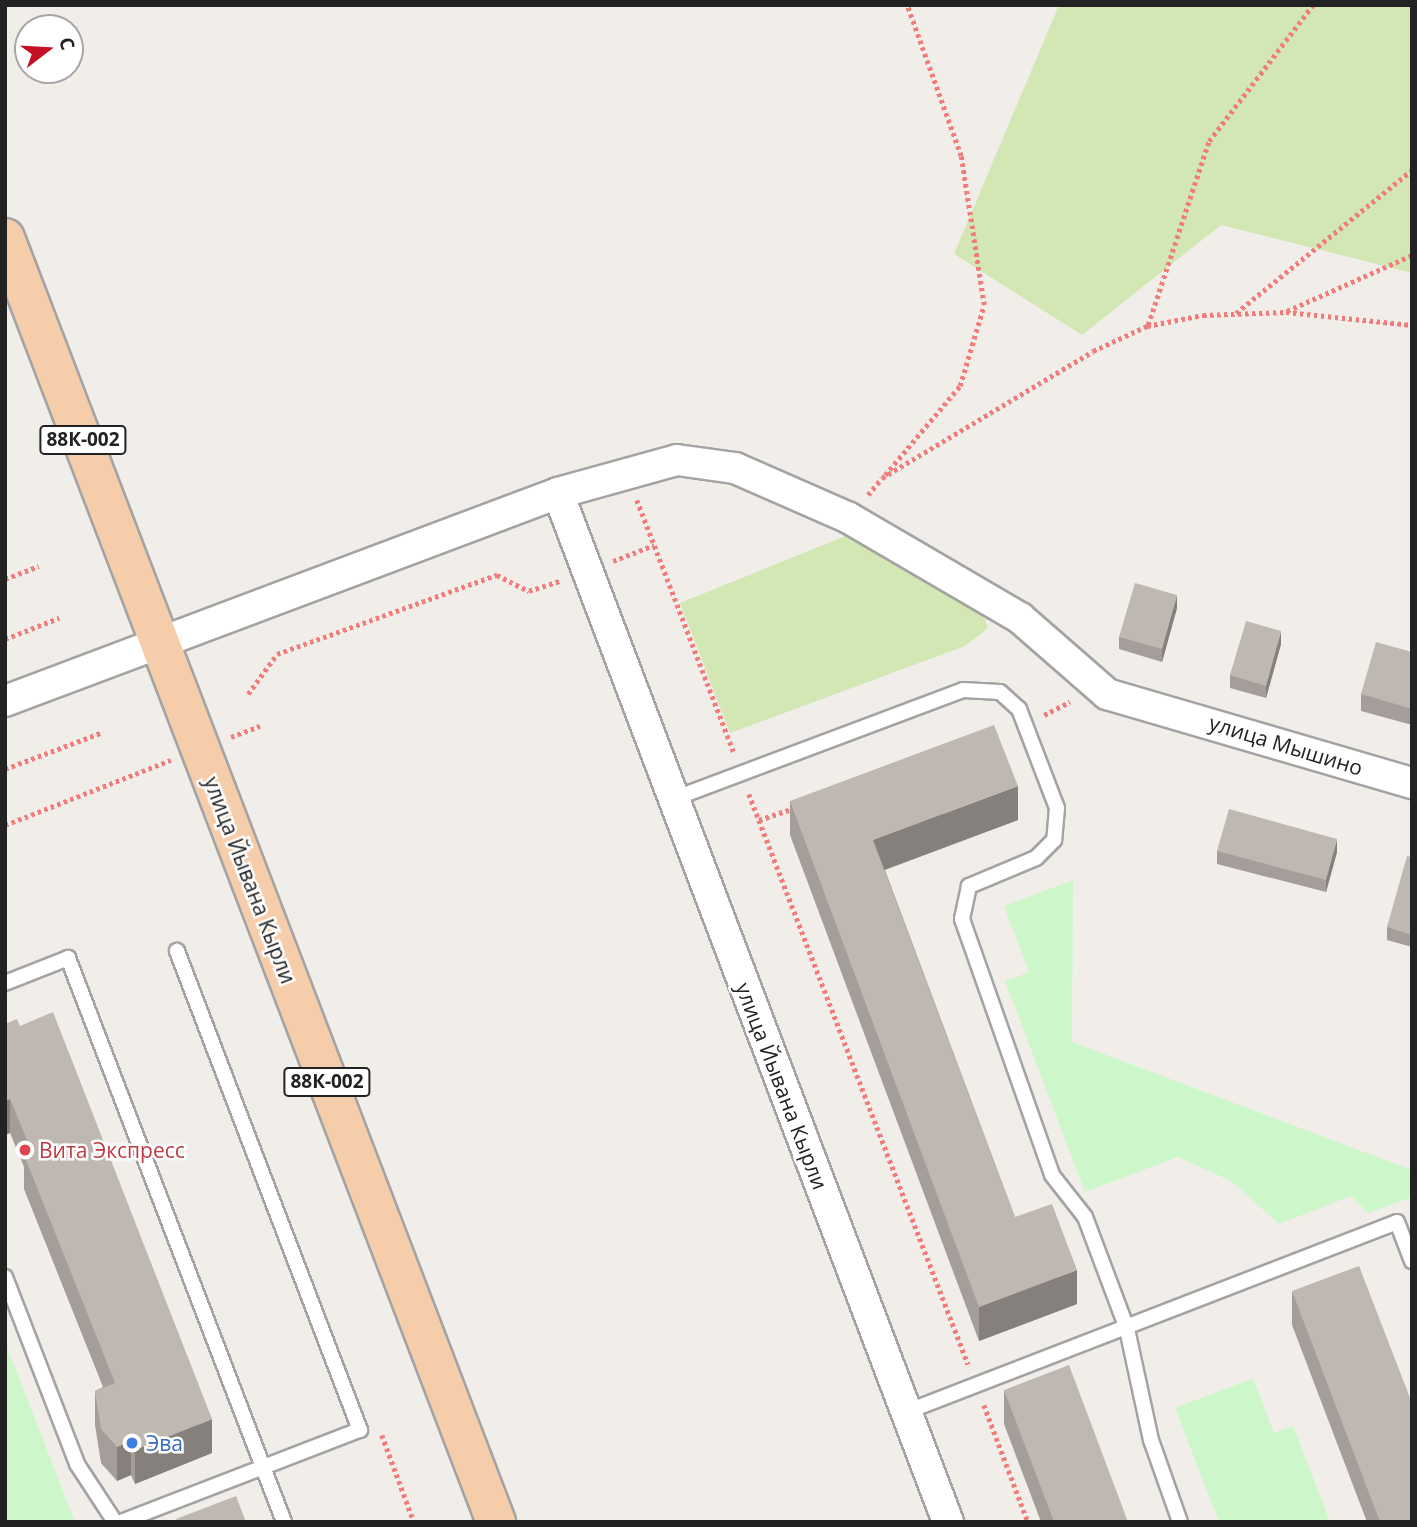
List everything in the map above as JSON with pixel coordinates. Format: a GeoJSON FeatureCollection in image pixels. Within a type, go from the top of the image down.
{"type":"FeatureCollection","features":[{"type":"Feature","properties":{"kind":"main road","name":"улица Йывана Кырли"},"geometry":{"type":"LineString","coordinates":[[5,238],[496,1522]]}},
{"type":"Feature","properties":{"kind":"street","name":"улица Мышино"},"geometry":{"type":"LineString","coordinates":[[5,701],[558,493],[626,469],[677,460],[735,468],[849,518],[1020,618],[1107,694],[1159,706],[1412,783]]}},
{"type":"Feature","properties":{"kind":"street","name":"улица Йывана Кырли"},"geometry":{"type":"LineString","coordinates":[[558,493],[948,1522]]}},
{"type":"Feature","properties":{"kind":"lane"},"geometry":{"type":"LineString","coordinates":[[673,799],[975,688],[1000,692],[1025,722],[1058,808],[1055,840],[1035,858],[969,886],[962,919],[1052,1175],[1085,1217],[1127,1329],[1151,1440],[1180,1522]]}},
{"type":"Feature","properties":{"kind":"lane"},"geometry":{"type":"LineString","coordinates":[[121,1522],[360,1430],[177,951]]}},
{"type":"Feature","properties":{"kind":"lane"},"geometry":{"type":"LineString","coordinates":[[5,983],[68,958],[284,1522]]}},
{"type":"Feature","properties":{"kind":"lane"},"geometry":{"type":"LineString","coordinates":[[906,1412],[1127,1329],[1397,1222],[1412,1261]]}},
{"type":"Feature","properties":{"kind":"lane"},"geometry":{"type":"LineString","coordinates":[[5,1277],[77,1464],[115,1522]]}},
{"type":"Feature","properties":{"kind":"path"},"geometry":{"type":"LineString","coordinates":[[849,518],[960,386],[984,304],[961,156],[907,5]]}},
{"type":"Feature","properties":{"kind":"path"},"geometry":{"type":"LineString","coordinates":[[1147,326],[1209,141],[1314,5]]}},
{"type":"Feature","properties":{"kind":"path"},"geometry":{"type":"LineString","coordinates":[[1235,314],[1412,170]]}},
{"type":"Feature","properties":{"kind":"path"},"geometry":{"type":"LineString","coordinates":[[1286,312],[1412,255]]}},
{"type":"Feature","properties":{"kind":"path"},"geometry":{"type":"LineString","coordinates":[[882,478],[1093,351],[1147,326],[1235,314],[1286,312],[1412,326]]}},
{"type":"Feature","properties":{"kind":"path"},"geometry":{"type":"LineString","coordinates":[[626,469],[1028,1522]]}},
{"type":"Feature","properties":{"kind":"path"},"geometry":{"type":"LineString","coordinates":[[248,694],[278,654],[497,575],[529,591],[654,545]]}},
{"type":"Feature","properties":{"kind":"path"},"geometry":{"type":"LineString","coordinates":[[5,579],[39,566]]}},
{"type":"Feature","properties":{"kind":"path"},"geometry":{"type":"LineString","coordinates":[[5,639],[59,618]]}},
{"type":"Feature","properties":{"kind":"path"},"geometry":{"type":"LineString","coordinates":[[1025,722],[1061,709]]}},
{"type":"Feature","properties":{"kind":"path"},"geometry":{"type":"LineString","coordinates":[[5,825],[260,726]]}},
{"type":"Feature","properties":{"kind":"path"},"geometry":{"type":"LineString","coordinates":[[5,769],[103,732]]}},
{"type":"Feature","properties":{"kind":"path"},"geometry":{"type":"LineString","coordinates":[[759,820],[797,806]]}},
{"type":"Feature","properties":{"kind":"green space"},"geometry":{"type":"Polygon","coordinates":[[[1059,5],[1412,5],[1412,273],[1221,225],[1082,335],[954,254],[1059,5]]]}},
{"type":"Feature","properties":{"kind":"green space"},"geometry":{"type":"Polygon","coordinates":[[[850,534],[982,612],[988,628],[965,646],[730,733],[680,603],[850,534]]]}},
{"type":"Feature","properties":{"kind":"green space"},"geometry":{"type":"Polygon","coordinates":[[[1073,880],[1072,1042],[1412,1170],[1412,1197],[1368,1213],[1351,1196],[1279,1224],[1231,1181],[1178,1157],[1085,1192],[1005,981],[1029,972],[1004,906],[1073,880]]]}},
{"type":"Feature","properties":{"kind":"green space"},"geometry":{"type":"Polygon","coordinates":[[[5,1342],[75,1522],[5,1522],[5,1342]]]}},
{"type":"Feature","properties":{"kind":"green space"},"geometry":{"type":"Polygon","coordinates":[[[1253,1378],[1274,1433],[1293,1426],[1330,1522],[1219,1522],[1175,1408],[1253,1378]]]}},
{"type":"Feature","properties":{"kind":"building"},"geometry":{"type":"Polygon","coordinates":[[[1135,583],[1177,595],[1162,649],[1119,637],[1135,583]]]}},
{"type":"Feature","properties":{"kind":"building"},"geometry":{"type":"Polygon","coordinates":[[[1246,621],[1281,631],[1266,686],[1230,675],[1246,621]]]}},
{"type":"Feature","properties":{"kind":"building"},"geometry":{"type":"Polygon","coordinates":[[[1376,642],[1412,652],[1412,709],[1361,694],[1376,642]]]}},
{"type":"Feature","properties":{"kind":"building"},"geometry":{"type":"Polygon","coordinates":[[[994,725],[1018,786],[873,840],[1015,1217],[1052,1204],[1077,1270],[979,1307],[790,801],[994,725]]]}},
{"type":"Feature","properties":{"kind":"building"},"geometry":{"type":"Polygon","coordinates":[[[1229,809],[1337,839],[1326,880],[1217,851],[1229,809]]]}},
{"type":"Feature","properties":{"kind":"building"},"geometry":{"type":"Polygon","coordinates":[[[1407,856],[1412,857],[1412,935],[1387,927],[1407,856]]]}},
{"type":"Feature","properties":{"kind":"building"},"geometry":{"type":"Polygon","coordinates":[[[53,1012],[212,1419],[135,1450],[131,1441],[117,1447],[101,1429],[95,1391],[115,1383],[24,1155],[32,1152],[10,1099],[5,1101],[5,1024],[17,1019],[20,1026],[53,1012]]]}},
{"type":"Feature","properties":{"kind":"building"},"geometry":{"type":"Polygon","coordinates":[[[1359,1266],[1412,1403],[1412,1522],[1380,1522],[1292,1291],[1359,1266]]]}},
{"type":"Feature","properties":{"kind":"building"},"geometry":{"type":"Polygon","coordinates":[[[1069,1365],[1128,1522],[1054,1522],[1004,1390],[1069,1365]]]}},
{"type":"Feature","properties":{"kind":"building"},"geometry":{"type":"Polygon","coordinates":[[[236,1496],[246,1522],[178,1522],[176,1519],[236,1496]]]}},
{"type":"Feature","properties":{"kind":"place","name":"Вита Экспресс"},"geometry":{"type":"Point","coordinates":[25,1150]}},
{"type":"Feature","properties":{"kind":"place","name":"Эва"},"geometry":{"type":"Point","coordinates":[132,1443]}}]}
